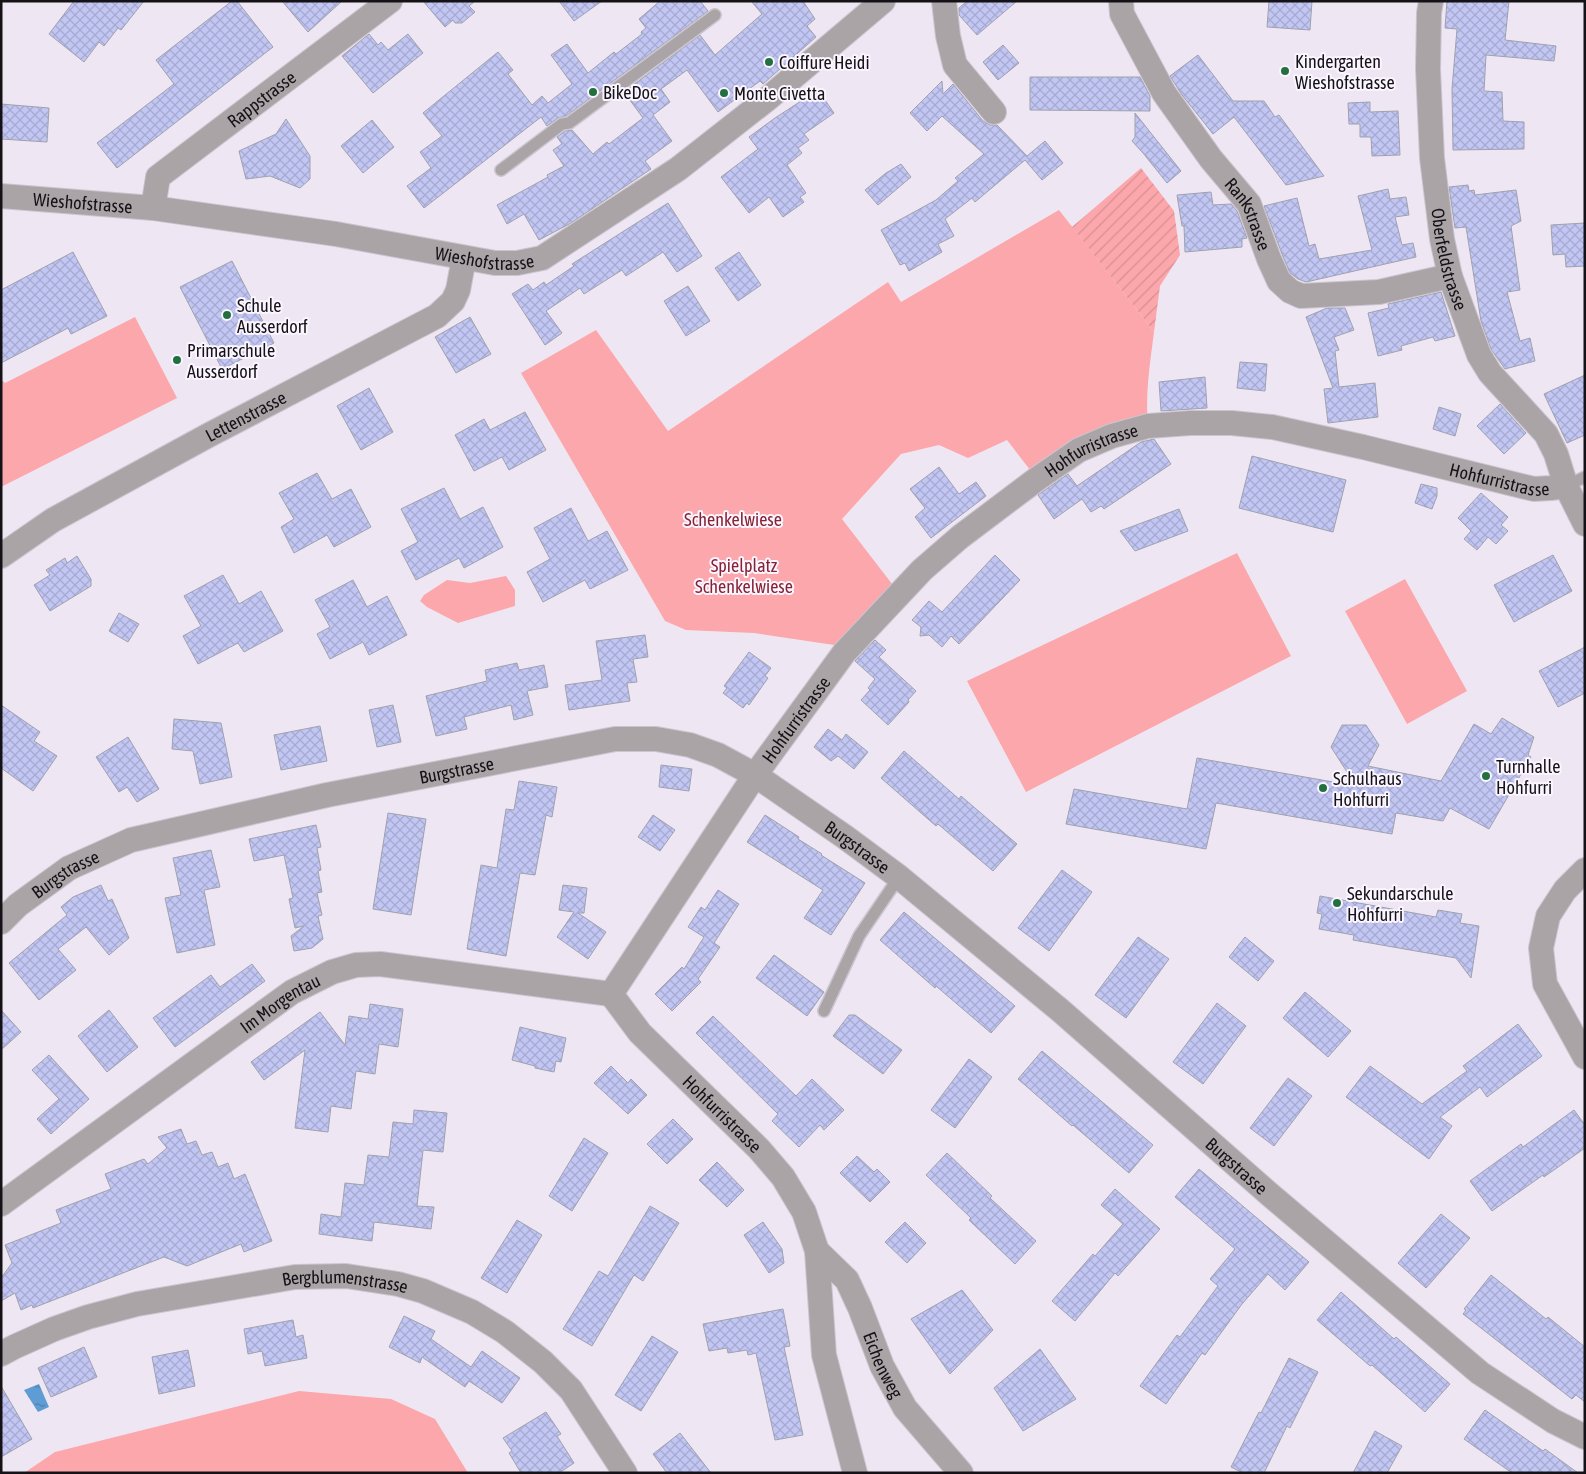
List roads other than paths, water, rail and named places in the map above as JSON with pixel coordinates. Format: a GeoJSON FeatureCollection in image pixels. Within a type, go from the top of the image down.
{"type":"FeatureCollection","features":[{"type":"Feature","properties":{"kind":"street","name":"Rappstrasse"},"geometry":{"type":"LineString","coordinates":[[153,208],[158,177],[390,1]]}},
{"type":"Feature","properties":{"kind":"street","name":"Wieshofstrasse"},"geometry":{"type":"LineString","coordinates":[[1,196],[153,208],[336,234],[464,258],[502,263],[517,263],[542,258],[678,169],[766,100],[883,1]]}},
{"type":"Feature","properties":{"kind":"street"},"geometry":{"type":"LineString","coordinates":[[944,1],[948,36],[955,65],[994,112]]}},
{"type":"Feature","properties":{"kind":"street","name":"Rankstrasse"},"geometry":{"type":"LineString","coordinates":[[1121,1],[1122,14],[1164,92],[1211,159],[1249,204],[1279,281],[1290,291],[1301,296],[1378,292],[1450,276]]}},
{"type":"Feature","properties":{"kind":"street","name":"Oberfeldstrasse"},"geometry":{"type":"LineString","coordinates":[[1431,1],[1428,70],[1432,158],[1442,239],[1450,276],[1479,355],[1490,373],[1546,434],[1556,454],[1575,481],[1585,524]]}},
{"type":"Feature","properties":{"kind":"street","name":"Lettenstrasse"},"geometry":{"type":"LineString","coordinates":[[1,556],[53,520],[209,435],[438,316],[453,302],[458,290],[464,258]]}},
{"type":"Feature","properties":{"kind":"street","name":"Hohfurristrasse"},"geometry":{"type":"LineString","coordinates":[[855,1473],[824,1355],[817,1251],[804,1212],[783,1177],[746,1136],[640,1033],[611,994],[755,775],[844,653],[922,570],[960,537],[1037,479],[1079,450],[1112,436],[1148,426],[1232,423],[1272,427],[1534,489],[1550,488],[1575,481]]}},
{"type":"Feature","properties":{"kind":"street","name":"Burgstrasse"},"geometry":{"type":"LineString","coordinates":[[1,922],[18,905],[69,868],[131,840],[327,795],[614,739],[656,739],[690,745],[718,755],[755,775],[900,877],[1061,1011],[1260,1186],[1480,1373],[1553,1421],[1585,1437]]}},
{"type":"Feature","properties":{"kind":"street"},"geometry":{"type":"LineString","coordinates":[[1585,870],[1565,890],[1548,916],[1541,948],[1545,984],[1585,1057]]}},
{"type":"Feature","properties":{"kind":"street","name":"Im Morgentau"},"geometry":{"type":"LineString","coordinates":[[1,1204],[292,992],[332,972],[356,965],[380,964],[611,994]]}},
{"type":"Feature","properties":{"kind":"street","name":"Eichenweg"},"geometry":{"type":"LineString","coordinates":[[817,1251],[847,1280],[882,1366],[905,1408],[961,1473]]}},
{"type":"Feature","properties":{"kind":"street","name":"Bergblumenstrasse"},"geometry":{"type":"LineString","coordinates":[[1,1354],[54,1329],[88,1316],[137,1304],[295,1276],[346,1276],[398,1284],[422,1291],[472,1312],[505,1332],[543,1362],[571,1390],[625,1473]]}},
{"type":"Feature","properties":{"kind":"lane"},"geometry":{"type":"LineString","coordinates":[[501,170],[562,124],[570,123],[715,15]]}},
{"type":"Feature","properties":{"kind":"lane","name":"Burgstrasse"},"geometry":{"type":"LineString","coordinates":[[824,1011],[859,936],[900,877]]}},
{"type":"Feature","properties":{"kind":"water"},"geometry":{"type":"Polygon","coordinates":[[[39,1384],[49,1407],[38,1412],[24,1390],[39,1384]]]}},
{"type":"Feature","properties":{"kind":"place","name":"Coiffure Heidi"},"geometry":{"type":"Point","coordinates":[769,62]}},
{"type":"Feature","properties":{"kind":"place","name":"Kindergarten Wieshofstrasse"},"geometry":{"type":"Point","coordinates":[1285,71]}},
{"type":"Feature","properties":{"kind":"place","name":"BikeDoc"},"geometry":{"type":"Point","coordinates":[593,92]}},
{"type":"Feature","properties":{"kind":"place","name":"Monte Civetta"},"geometry":{"type":"Point","coordinates":[724,93]}},
{"type":"Feature","properties":{"kind":"place","name":"Schule Ausserdorf"},"geometry":{"type":"Point","coordinates":[227,315]}},
{"type":"Feature","properties":{"kind":"place","name":"Primarschule Ausserdorf"},"geometry":{"type":"Point","coordinates":[177,360]}},
{"type":"Feature","properties":{"kind":"place","name":"Turnhalle Hohfurri"},"geometry":{"type":"Point","coordinates":[1486,776]}},
{"type":"Feature","properties":{"kind":"place","name":"Schulhaus Hohfurri"},"geometry":{"type":"Point","coordinates":[1323,788]}},
{"type":"Feature","properties":{"kind":"place","name":"Sekundarschule Hohfurri"},"geometry":{"type":"Point","coordinates":[1337,903]}},
{"type":"Feature","properties":{"kind":"park label","name":"Schenkelwiese"},"geometry":{"type":"Point","coordinates":[733,519]}},
{"type":"Feature","properties":{"kind":"park label","name":"Spielplatz Schenkelwiese"},"geometry":{"type":"Point","coordinates":[744,575]}}]}
